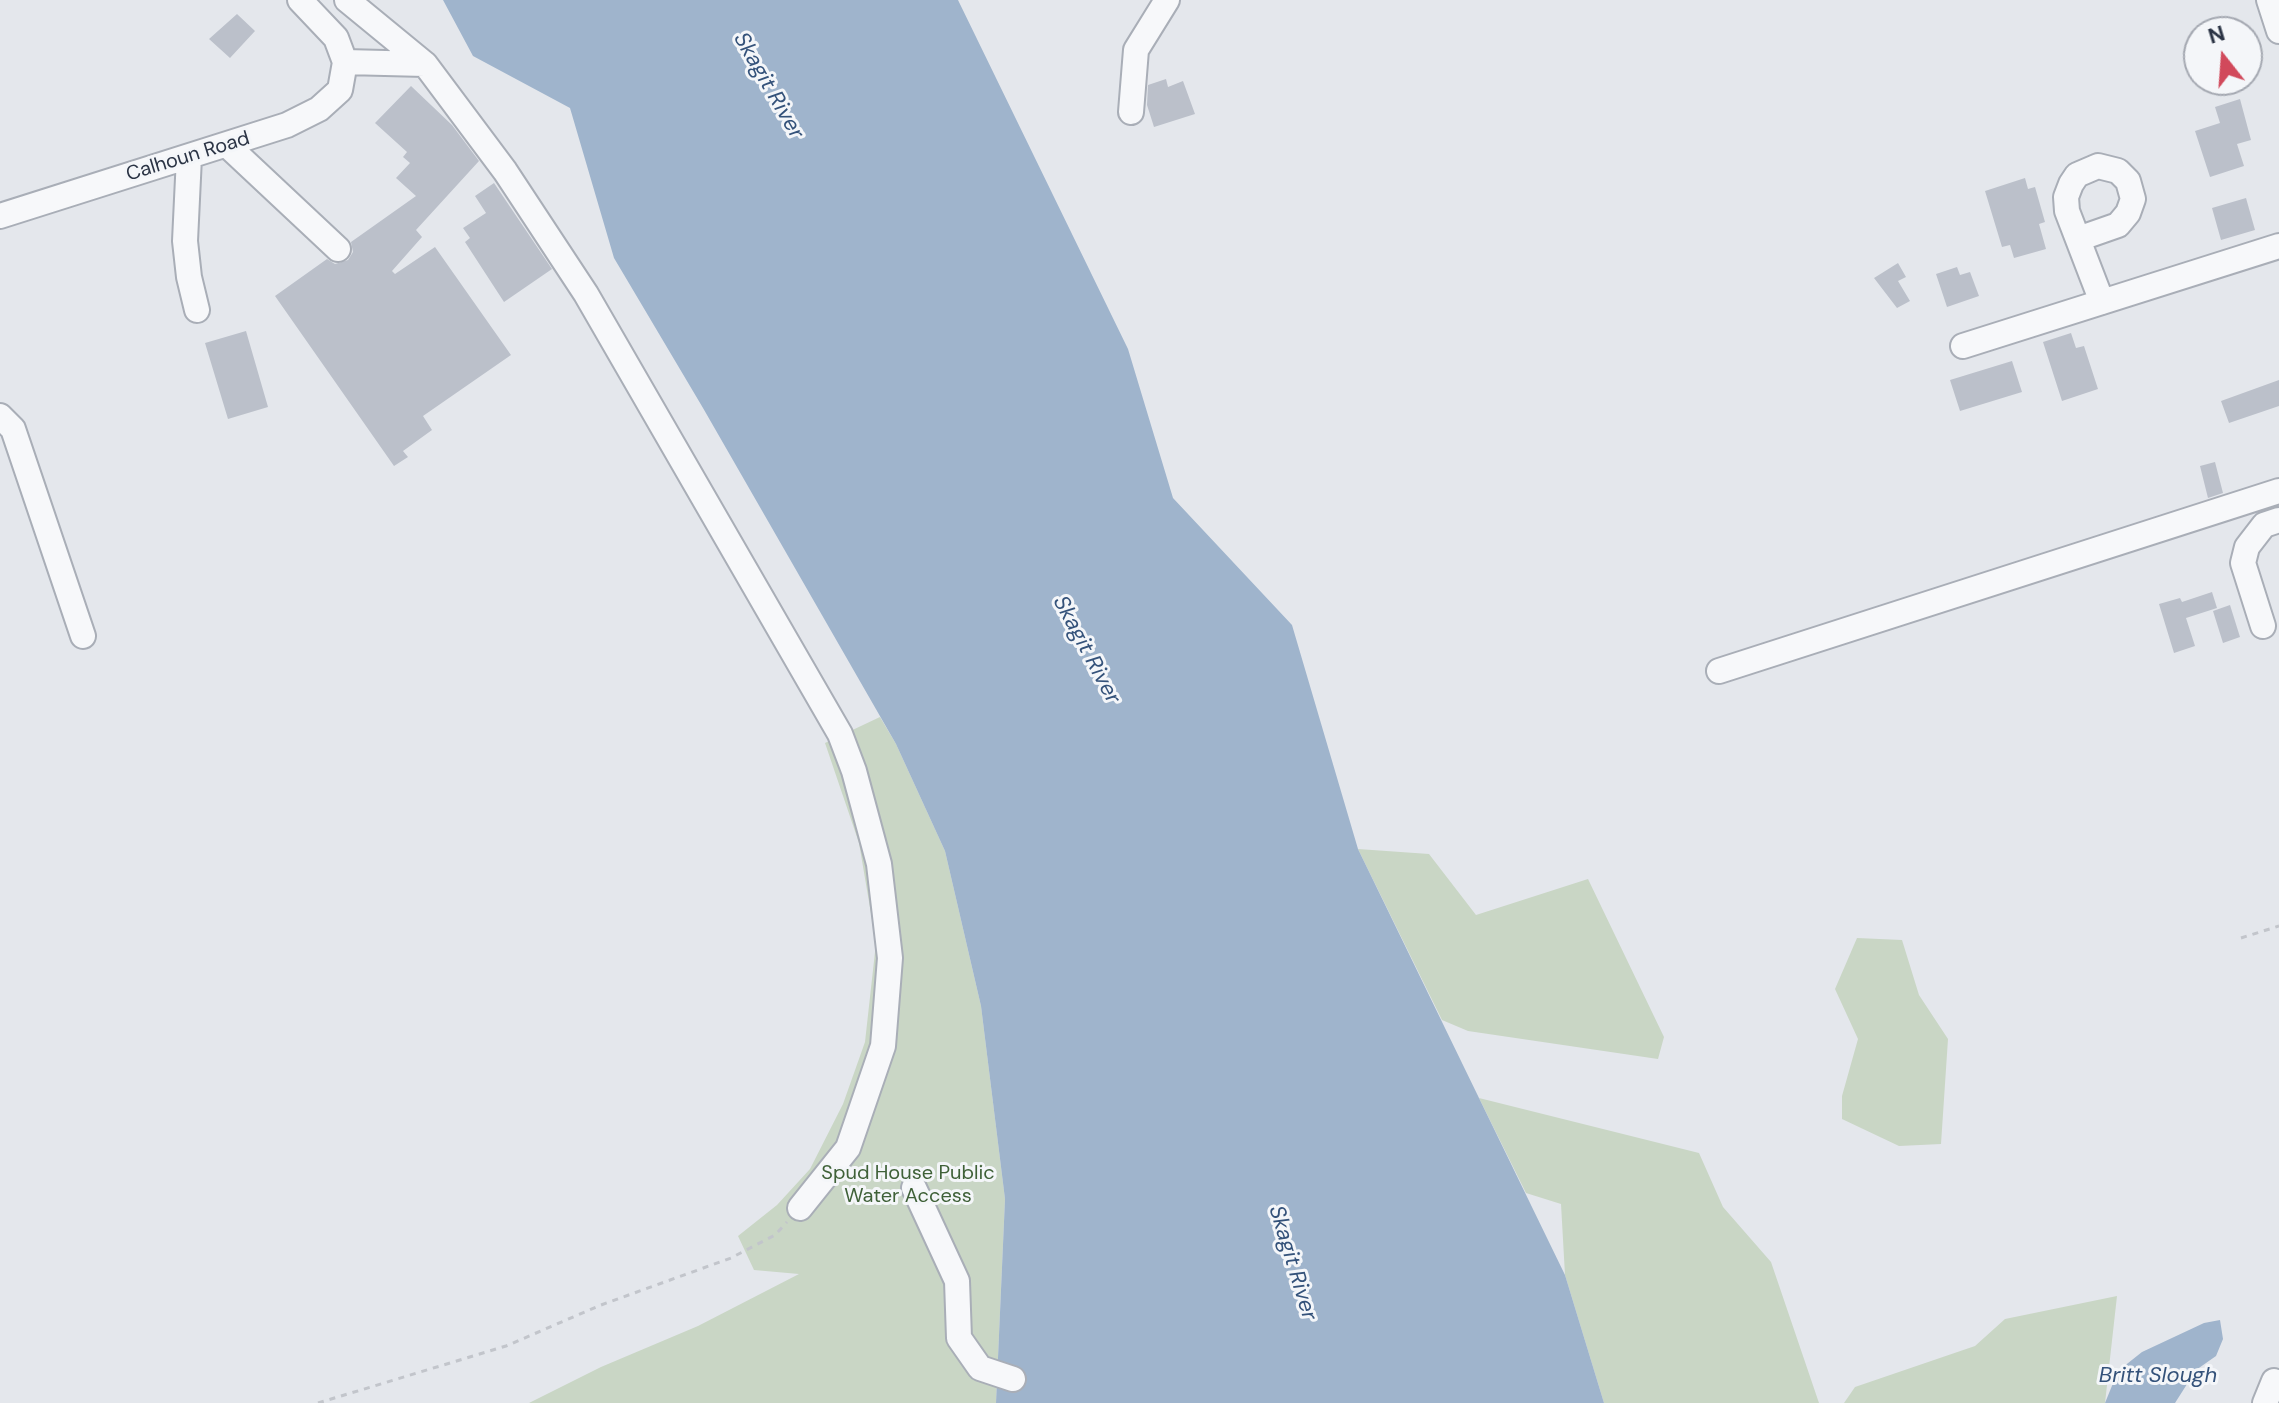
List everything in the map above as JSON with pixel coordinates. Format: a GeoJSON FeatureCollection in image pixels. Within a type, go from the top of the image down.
{"type":"FeatureCollection","features":[{"type":"Feature","properties":{"kind":"street"},"geometry":{"type":"LineString","coordinates":[[300,0],[336,38],[345,62],[425,64]]}},
{"type":"Feature","properties":{"kind":"street"},"geometry":{"type":"LineString","coordinates":[[347,0],[425,64],[505,171],[586,294],[840,734],[854,771],[879,864],[890,958],[883,1046],[848,1148],[800,1208]]}},
{"type":"Feature","properties":{"kind":"street"},"geometry":{"type":"LineString","coordinates":[[1131,112],[1136,50],[1167,0]]}},
{"type":"Feature","properties":{"kind":"street"},"geometry":{"type":"LineString","coordinates":[[2269,0],[2279,31]]}},
{"type":"Feature","properties":{"kind":"street","name":"Calhoun Road"},"geometry":{"type":"LineString","coordinates":[[0,216],[287,125],[319,109],[340,90],[345,62]]}},
{"type":"Feature","properties":{"kind":"street"},"geometry":{"type":"LineString","coordinates":[[227,145],[338,249]]}},
{"type":"Feature","properties":{"kind":"street"},"geometry":{"type":"LineString","coordinates":[[189,157],[185,241],[197,310]]}},
{"type":"Feature","properties":{"kind":"street"},"geometry":{"type":"LineString","coordinates":[[2078,239],[2102,302]]}},
{"type":"Feature","properties":{"kind":"street"},"geometry":{"type":"LineString","coordinates":[[1963,346],[2279,246]]}},
{"type":"Feature","properties":{"kind":"street"},"geometry":{"type":"LineString","coordinates":[[0,416],[13,429],[83,636]]}},
{"type":"Feature","properties":{"kind":"street"},"geometry":{"type":"LineString","coordinates":[[1719,671],[2279,491]]}},
{"type":"Feature","properties":{"kind":"street"},"geometry":{"type":"LineString","coordinates":[[2263,626],[2243,563],[2247,547],[2264,525],[2279,520]]}},
{"type":"Feature","properties":{"kind":"street"},"geometry":{"type":"LineString","coordinates":[[914,1188],[957,1281],[959,1338],[980,1368],[1013,1379]]}},
{"type":"Feature","properties":{"kind":"path"},"geometry":{"type":"LineString","coordinates":[[2241,938],[2279,926]]}},
{"type":"Feature","properties":{"kind":"path"},"geometry":{"type":"LineString","coordinates":[[318,1403],[506,1346],[601,1305],[731,1258],[775,1235],[800,1208]]}},
{"type":"Feature","properties":{"kind":"green space","name":"Spud House Public Water Access"},"geometry":{"type":"Polygon","coordinates":[[[880,717],[896,744],[945,851],[981,1006],[1005,1199],[996,1403],[529,1403],[601,1367],[698,1326],[799,1274],[754,1270],[738,1236],[777,1205],[810,1169],[843,1104],[865,1042],[876,943],[859,843],[825,743],[880,717]]]}},
{"type":"Feature","properties":{"kind":"green space"},"geometry":{"type":"Polygon","coordinates":[[[1358,849],[1429,854],[1476,915],[1588,879],[1664,1037],[1658,1059],[1468,1031],[1442,1020],[1358,849]]]}},
{"type":"Feature","properties":{"kind":"green space"},"geometry":{"type":"Polygon","coordinates":[[[1857,938],[1902,940],[1919,995],[1948,1039],[1941,1144],[1899,1146],[1842,1119],[1842,1096],[1858,1039],[1835,989],[1857,938]]]}},
{"type":"Feature","properties":{"kind":"green space"},"geometry":{"type":"Polygon","coordinates":[[[1479,1098],[1699,1153],[1723,1207],[1771,1262],[1819,1403],[1604,1403],[1565,1275],[1561,1204],[1526,1193],[1479,1098]]]}},
{"type":"Feature","properties":{"kind":"green space"},"geometry":{"type":"Polygon","coordinates":[[[2117,1296],[2105,1403],[1844,1403],[1855,1387],[1975,1346],[2005,1319],[2117,1296]]]}},
{"type":"Feature","properties":{"kind":"water","name":"Skagit River"},"geometry":{"type":"Polygon","coordinates":[[[443,0],[958,0],[1128,349],[1173,498],[1292,625],[1358,849],[1565,1275],[1604,1403],[996,1403],[1005,1199],[981,1006],[945,851],[896,744],[614,258],[570,108],[473,56],[443,0]]]}},
{"type":"Feature","properties":{"kind":"water","name":"Britt Slough"},"geometry":{"type":"Polygon","coordinates":[[[2220,1320],[2223,1339],[2216,1356],[2196,1370],[2175,1403],[2105,1403],[2118,1371],[2142,1352],[2204,1323],[2220,1320]]]}},
{"type":"Feature","properties":{"kind":"building"},"geometry":{"type":"Polygon","coordinates":[[[237,14],[255,31],[230,58],[209,39],[237,14]]]}},
{"type":"Feature","properties":{"kind":"building"},"geometry":{"type":"Polygon","coordinates":[[[1166,79],[1168,87],[1183,81],[1195,114],[1154,127],[1147,105],[1148,85],[1166,79]]]}},
{"type":"Feature","properties":{"kind":"building"},"geometry":{"type":"Polygon","coordinates":[[[411,86],[452,125],[479,161],[416,230],[422,237],[392,271],[395,274],[435,247],[511,355],[423,416],[432,430],[403,451],[408,457],[394,466],[275,296],[327,259],[335,264],[348,260],[353,252],[351,242],[416,196],[396,178],[410,163],[403,157],[407,152],[375,123],[411,86]]]}},
{"type":"Feature","properties":{"kind":"building"},"geometry":{"type":"Polygon","coordinates":[[[2240,99],[2251,140],[2237,144],[2244,166],[2210,177],[2195,131],[2220,123],[2215,107],[2240,99]]]}},
{"type":"Feature","properties":{"kind":"building"},"geometry":{"type":"Polygon","coordinates":[[[2025,178],[2028,189],[2035,187],[2045,222],[2039,224],[2046,249],[2014,258],[2010,245],[2002,247],[1985,191],[2025,178]]]}},
{"type":"Feature","properties":{"kind":"building"},"geometry":{"type":"Polygon","coordinates":[[[494,183],[552,269],[504,302],[465,242],[470,238],[463,228],[486,213],[475,196],[494,183]]]}},
{"type":"Feature","properties":{"kind":"building"},"geometry":{"type":"Polygon","coordinates":[[[2246,198],[2255,230],[2221,240],[2212,208],[2246,198]]]}},
{"type":"Feature","properties":{"kind":"building"},"geometry":{"type":"Polygon","coordinates":[[[1898,263],[1906,277],[1898,281],[1910,301],[1897,308],[1874,278],[1898,263]]]}},
{"type":"Feature","properties":{"kind":"building"},"geometry":{"type":"Polygon","coordinates":[[[1957,267],[1960,275],[1970,272],[1979,296],[1947,307],[1936,274],[1957,267]]]}},
{"type":"Feature","properties":{"kind":"building"},"geometry":{"type":"Polygon","coordinates":[[[246,331],[268,407],[228,419],[205,343],[246,331]]]}},
{"type":"Feature","properties":{"kind":"building"},"geometry":{"type":"Polygon","coordinates":[[[2071,333],[2076,348],[2084,346],[2098,389],[2062,401],[2043,342],[2071,333]]]}},
{"type":"Feature","properties":{"kind":"building"},"geometry":{"type":"Polygon","coordinates":[[[2012,361],[2022,392],[1960,411],[1950,380],[2012,361]]]}},
{"type":"Feature","properties":{"kind":"building"},"geometry":{"type":"Polygon","coordinates":[[[2279,380],[2279,406],[2229,423],[2221,401],[2279,380]]]}},
{"type":"Feature","properties":{"kind":"building"},"geometry":{"type":"Polygon","coordinates":[[[2215,462],[2223,493],[2208,498],[2200,466],[2215,462]]]}},
{"type":"Feature","properties":{"kind":"building"},"geometry":{"type":"Polygon","coordinates":[[[2212,592],[2217,608],[2186,618],[2195,646],[2174,653],[2159,604],[2180,598],[2182,602],[2212,592]]]}},
{"type":"Feature","properties":{"kind":"building"},"geometry":{"type":"Polygon","coordinates":[[[2230,605],[2240,637],[2223,643],[2213,611],[2230,605]]]}}]}
